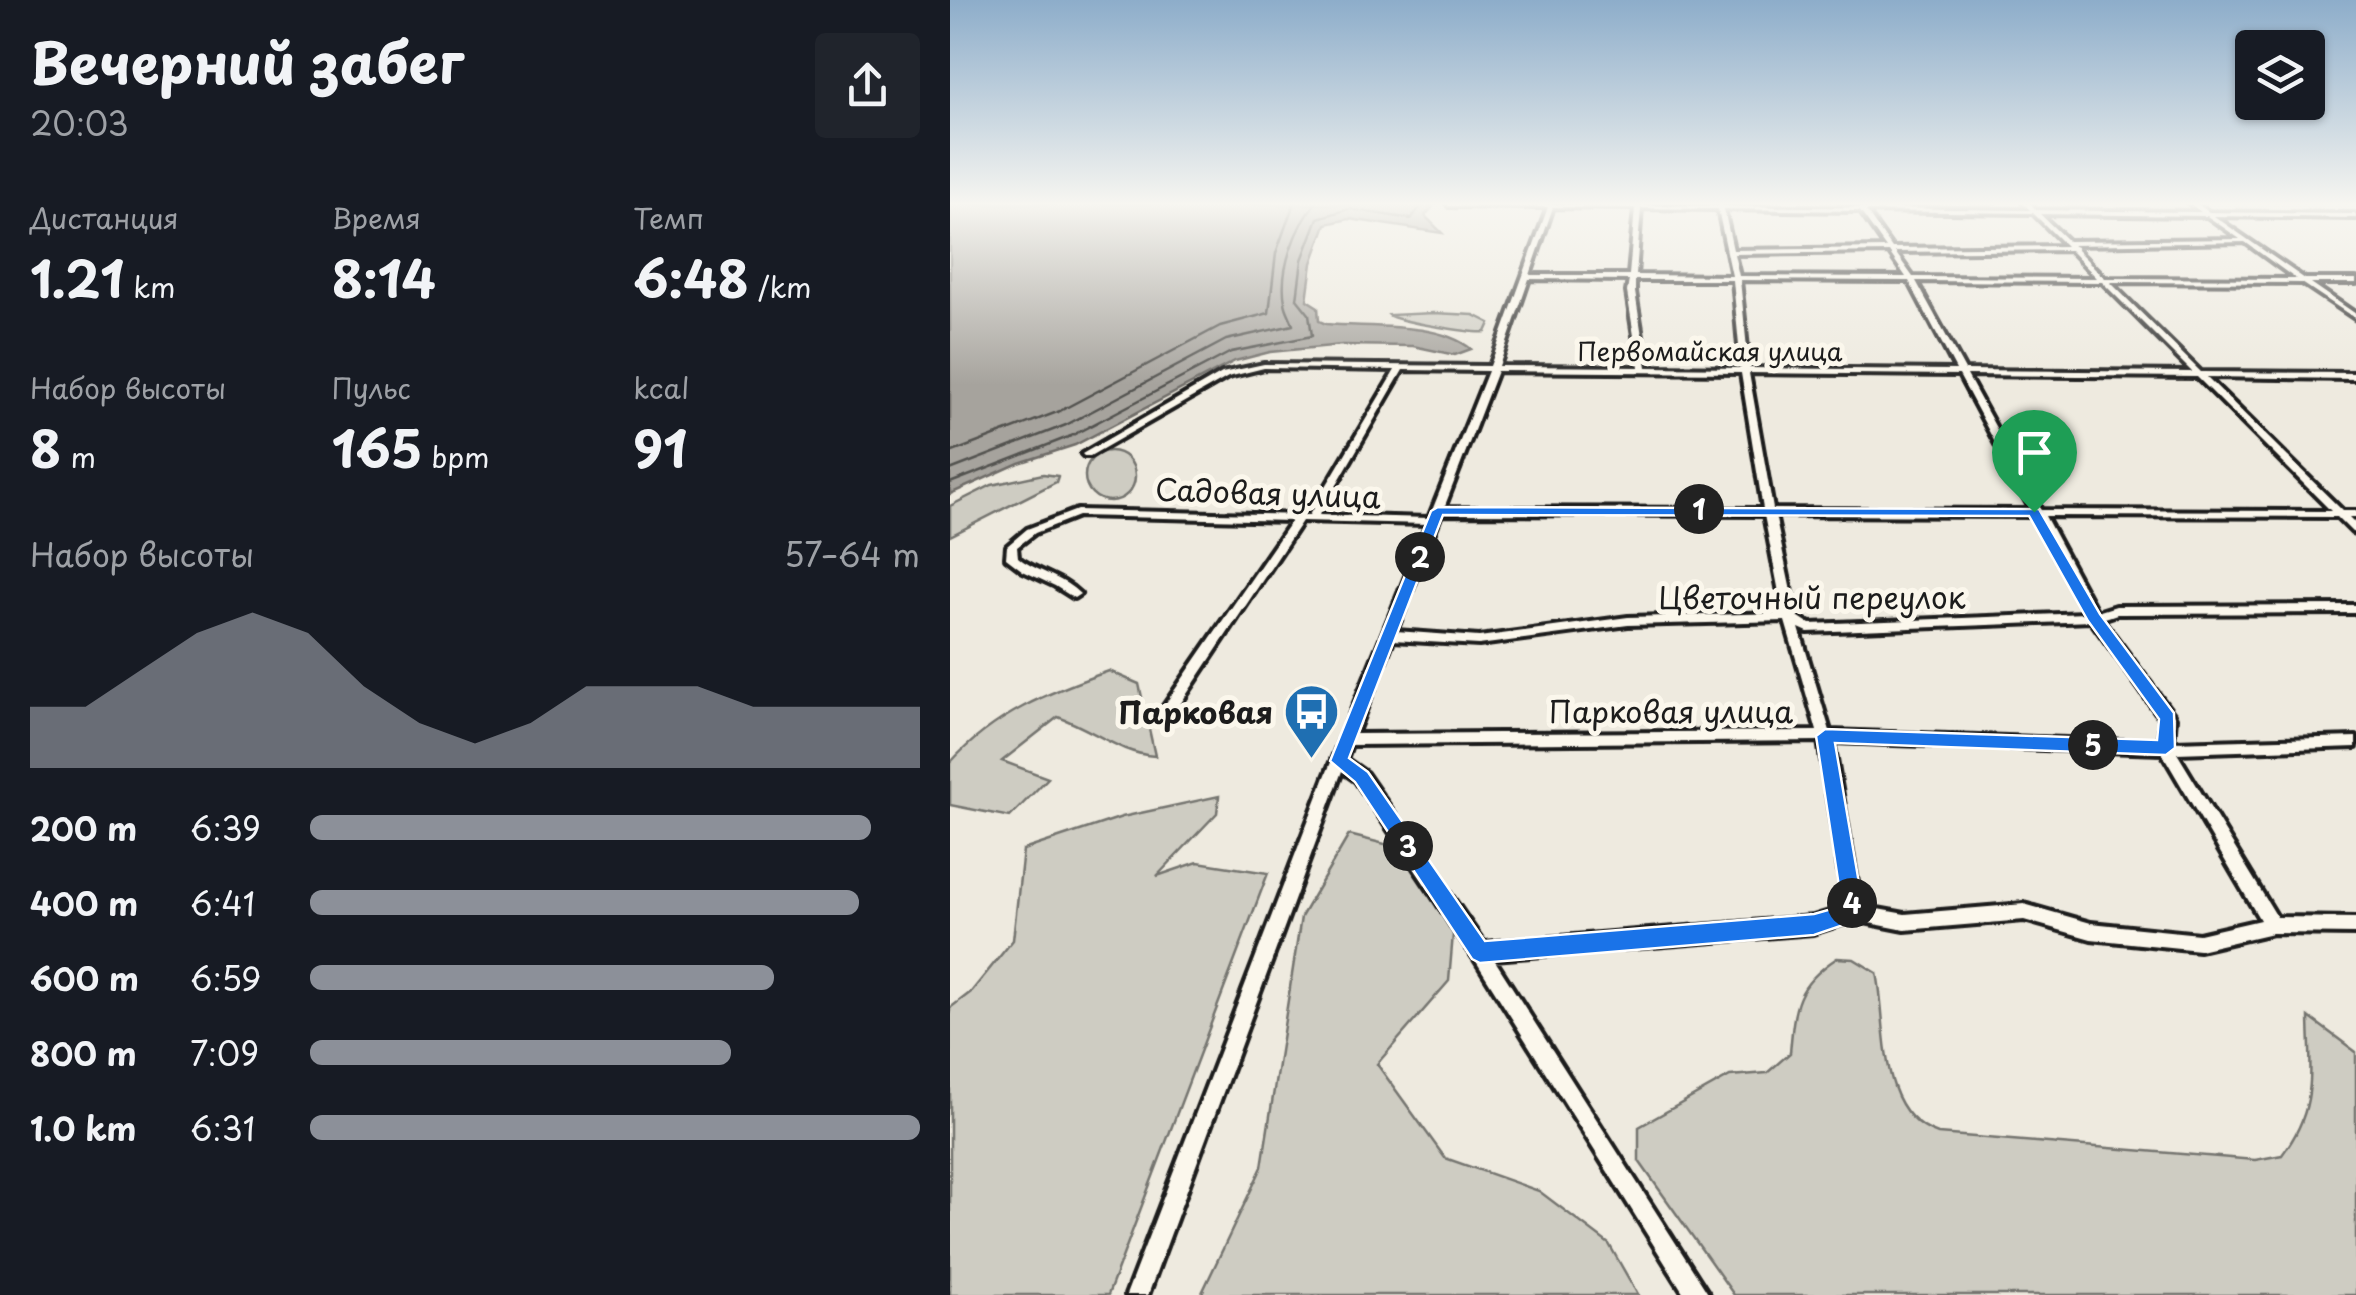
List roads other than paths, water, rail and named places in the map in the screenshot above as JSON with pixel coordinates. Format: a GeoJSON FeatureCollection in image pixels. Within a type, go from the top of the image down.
{"type":"FeatureCollection","features":[{"type":"Feature","properties":{"kind":"street"},"geometry":{"type":"LineString","coordinates":[[1137,1295],[1532,263]]}},
{"type":"Feature","properties":{"kind":"street"},"geometry":{"type":"LineString","coordinates":[[1632,263],[1631,278],[1644,370]]}},
{"type":"Feature","properties":{"kind":"street"},"geometry":{"type":"LineString","coordinates":[[1734,263],[1745,371],[1768,509],[1790,618],[1825,736],[1854,912]]}},
{"type":"Feature","properties":{"kind":"street"},"geometry":{"type":"LineString","coordinates":[[1901,263],[2094,617],[2168,718],[2166,748],[2272,925]]}},
{"type":"Feature","properties":{"kind":"street"},"geometry":{"type":"LineString","coordinates":[[2091,263],[2356,530]]}},
{"type":"Feature","properties":{"kind":"street"},"geometry":{"type":"LineString","coordinates":[[2279,263],[2356,317]]}},
{"type":"Feature","properties":{"kind":"street"},"geometry":{"type":"LineString","coordinates":[[1528,277],[2356,282]]}},
{"type":"Feature","properties":{"kind":"street","name":"Первомайская улица"},"geometry":{"type":"LineString","coordinates":[[1087,454],[1240,370],[1264,366],[2356,376]]}},
{"type":"Feature","properties":{"kind":"street"},"geometry":{"type":"LineString","coordinates":[[1166,714],[1305,519],[1401,366]]}},
{"type":"Feature","properties":{"kind":"street","name":"Садовая улица"},"geometry":{"type":"LineString","coordinates":[[1074,594],[1060,581],[1023,568],[1012,558],[1012,546],[1055,519],[1101,510],[1305,519],[1768,509],[2356,514]]}},
{"type":"Feature","properties":{"kind":"street","name":"Цветочный переулок"},"geometry":{"type":"LineString","coordinates":[[1389,635],[1478,641],[1628,621],[1790,618],[1808,628],[2094,617],[2116,610],[2356,609]]}},
{"type":"Feature","properties":{"kind":"street","name":"Парковая улица"},"geometry":{"type":"LineString","coordinates":[[1347,740],[1825,736],[2166,748],[2356,742]]}},
{"type":"Feature","properties":{"kind":"street"},"geometry":{"type":"LineString","coordinates":[[1339,761],[1362,777],[1480,952],[1698,1295]]}},
{"type":"Feature","properties":{"kind":"street"},"geometry":{"type":"LineString","coordinates":[[1480,952],[1814,925],[1854,912],[1905,922],[2024,912],[2091,931],[2199,942],[2272,925],[2356,926]]}},
{"type":"Feature","properties":{"kind":"water"},"geometry":{"type":"Polygon","coordinates":[[[950,263],[1312,263],[1307,300],[1318,307],[1319,321],[1422,330],[1457,340],[1471,349],[1455,355],[1413,346],[1342,345],[1270,352],[1235,361],[1075,445],[1019,463],[950,494],[950,263]]]}},
{"type":"Feature","properties":{"kind":"place","name":"Парковая"},"geometry":{"type":"Point","coordinates":[1312,760]}}]}
